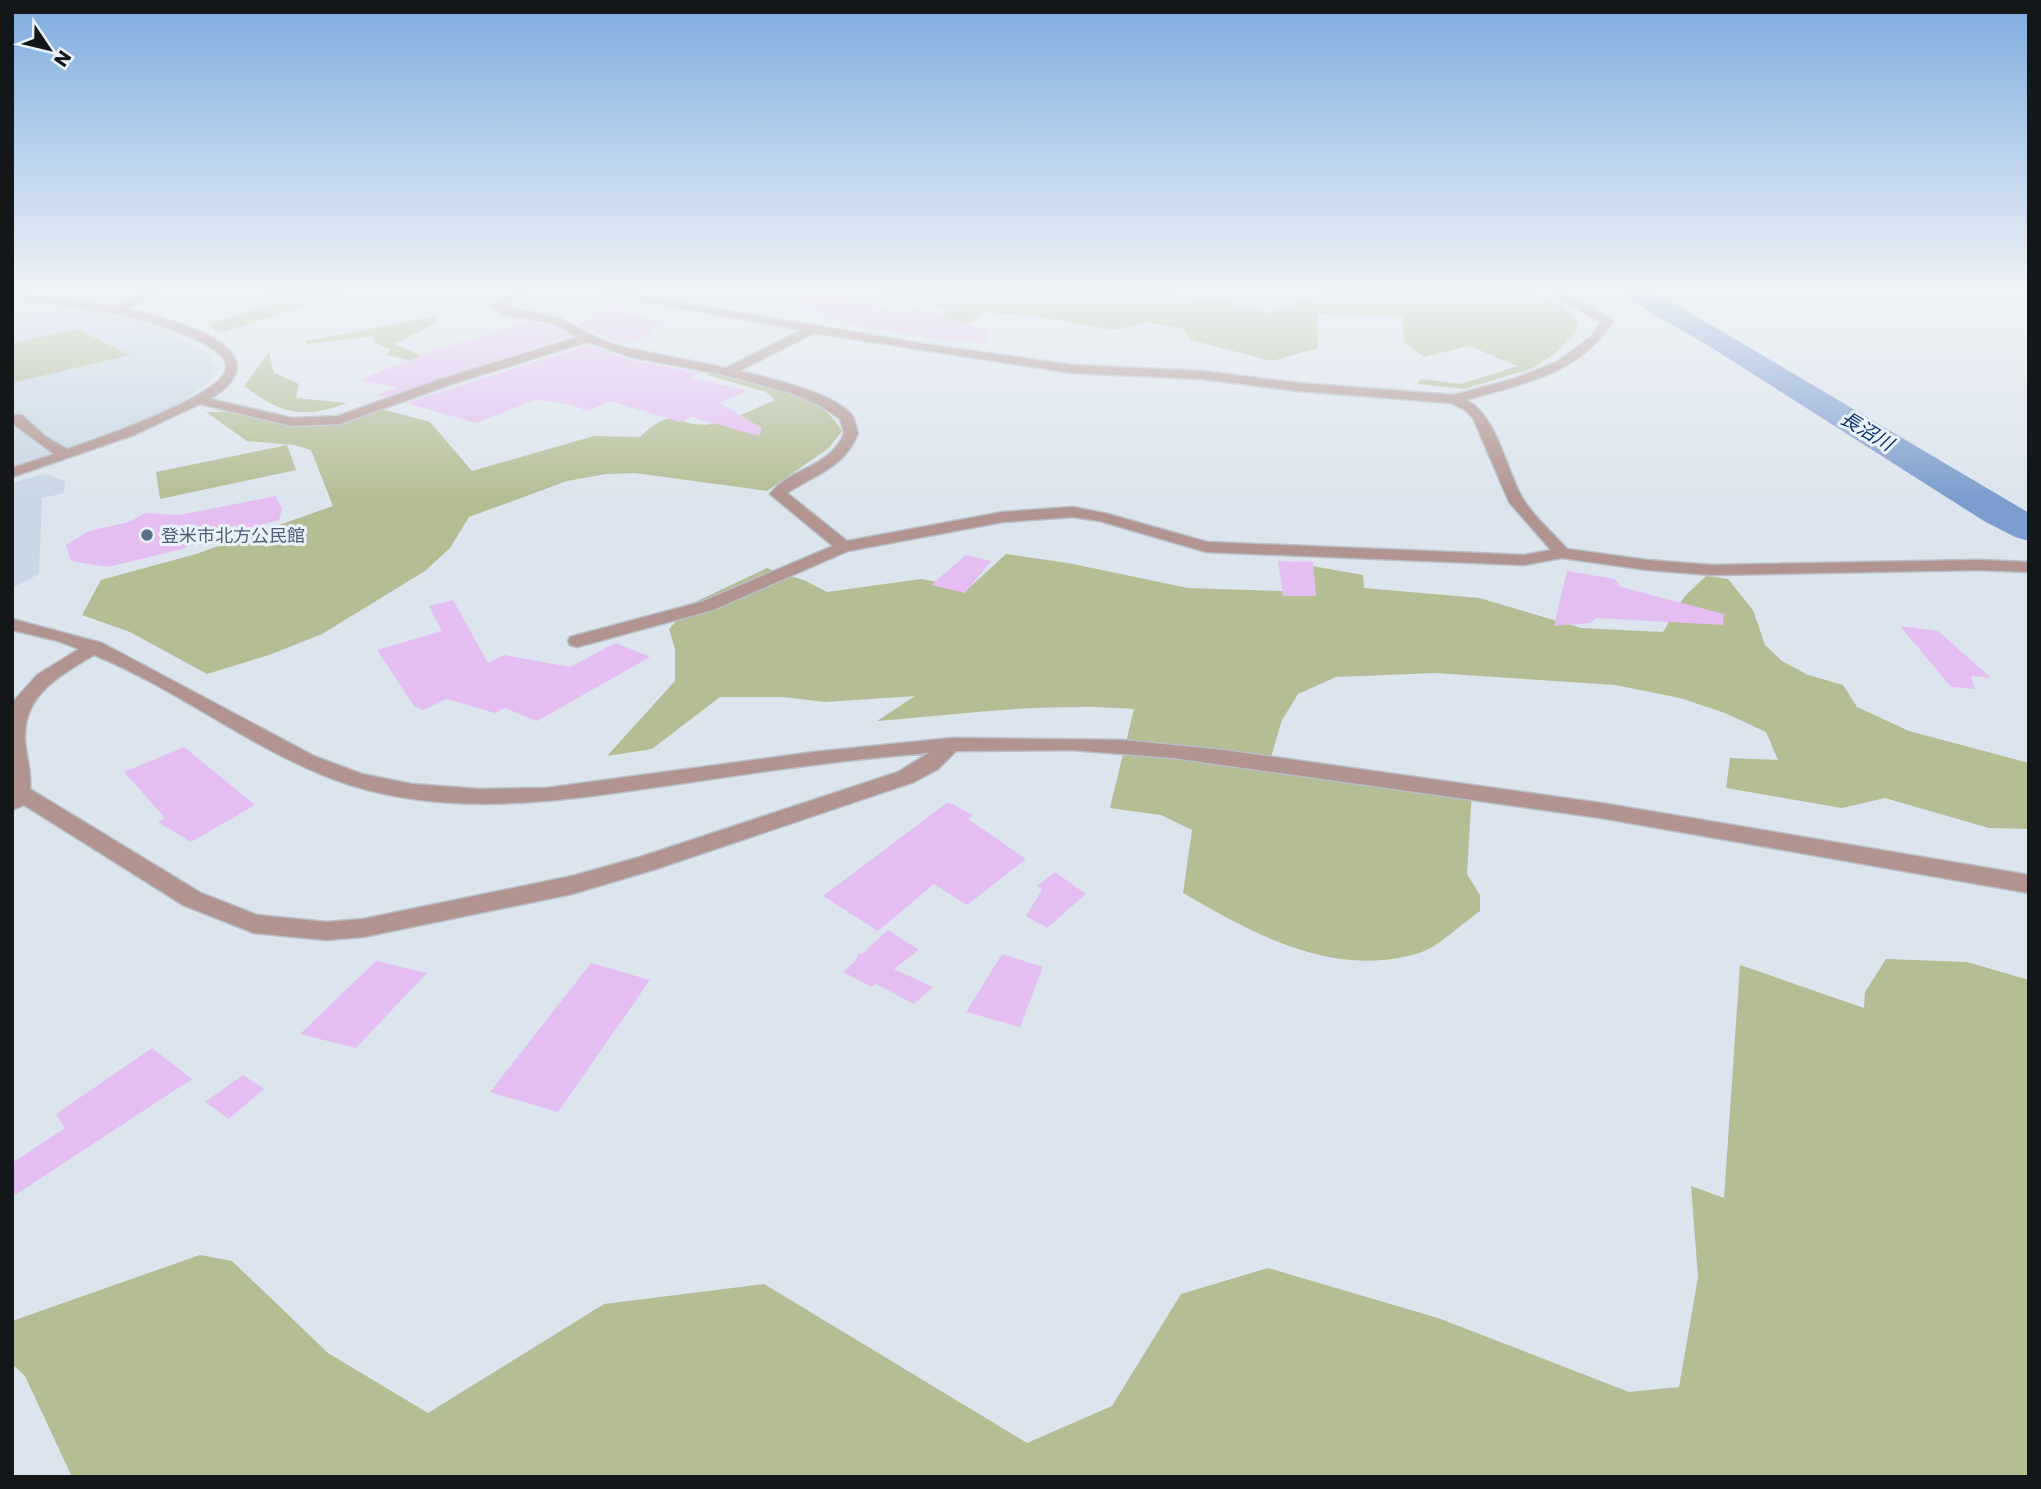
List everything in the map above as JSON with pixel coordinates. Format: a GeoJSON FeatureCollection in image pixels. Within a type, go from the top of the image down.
{"type":"FeatureCollection","features":[{"type":"Feature","properties":{"kind":"street"},"geometry":{"type":"LineString","coordinates":[[12,473],[144,425],[198,400],[229,378],[233,365],[231,359]]}},
{"type":"Feature","properties":{"kind":"street"},"geometry":{"type":"LineString","coordinates":[[198,400],[292,422],[317,423],[340,420],[445,382],[518,359]]}},
{"type":"Feature","properties":{"kind":"street"},"geometry":{"type":"LineString","coordinates":[[661,359],[788,387],[830,404],[850,424],[851,434],[840,453],[778,494],[844,547]]}},
{"type":"Feature","properties":{"kind":"street"},"geometry":{"type":"LineString","coordinates":[[726,373],[752,359]]}},
{"type":"Feature","properties":{"kind":"street"},"geometry":{"type":"LineString","coordinates":[[1002,359],[1072,369],[1202,375],[1299,387],[1397,393],[1454,400],[1470,407],[1479,417],[1517,502],[1562,552]]}},
{"type":"Feature","properties":{"kind":"street"},"geometry":{"type":"LineString","coordinates":[[1454,400],[1542,373],[1567,359]]}},
{"type":"Feature","properties":{"kind":"street"},"geometry":{"type":"LineString","coordinates":[[12,419],[17,418],[41,440],[65,454]]}},
{"type":"Feature","properties":{"kind":"street"},"geometry":{"type":"LineString","coordinates":[[12,454],[31,467]]}},
{"type":"Feature","properties":{"kind":"street"},"geometry":{"type":"LineString","coordinates":[[577,641],[707,606],[844,547],[1003,517],[1073,512],[1102,517],[1206,547],[1524,560],[1562,552],[1647,565],[1712,570],[1977,565],[2029,567]]}},
{"type":"Feature","properties":{"kind":"street"},"geometry":{"type":"LineString","coordinates":[[12,624],[63,634],[95,647],[251,735],[325,770],[367,783],[416,791],[481,797],[543,795],[883,749],[952,744],[1074,744],[1177,751],[1655,819],[1822,849],[1922,863],[2029,884]]}},
{"type":"Feature","properties":{"kind":"street"},"geometry":{"type":"LineString","coordinates":[[95,647],[39,682],[19,705],[13,740],[16,799],[192,899],[254,924],[326,931],[363,928],[572,885],[648,863],[906,777],[930,764],[952,744]]}},
{"type":"Feature","properties":{"kind":"shaded area"},"geometry":{"type":"Polygon","coordinates":[[[12,359],[211,359],[218,369],[207,384],[179,403],[151,416],[12,467],[12,359]]]}},
{"type":"Feature","properties":{"kind":"shaded area"},"geometry":{"type":"Polygon","coordinates":[[[45,474],[65,481],[64,493],[42,498],[39,574],[12,588],[12,483],[45,474]]]}},
{"type":"Feature","properties":{"kind":"green space"},"geometry":{"type":"Polygon","coordinates":[[[12,359],[111,359],[12,383],[12,359]]]}},
{"type":"Feature","properties":{"kind":"green space"},"geometry":{"type":"Polygon","coordinates":[[[263,359],[271,359],[274,373],[299,384],[296,398],[347,403],[318,411],[293,411],[270,403],[244,386],[263,359]]]}},
{"type":"Feature","properties":{"kind":"green space"},"geometry":{"type":"Polygon","coordinates":[[[406,359],[427,359],[439,367],[406,359]]]}},
{"type":"Feature","properties":{"kind":"green space"},"geometry":{"type":"Polygon","coordinates":[[[1502,359],[1546,359],[1533,368],[1464,389],[1418,384],[1421,379],[1461,384],[1518,366],[1502,359]]]}},
{"type":"Feature","properties":{"kind":"green space"},"geometry":{"type":"Polygon","coordinates":[[[727,370],[775,384],[806,397],[832,418],[842,431],[829,448],[767,491],[635,473],[606,474],[567,481],[469,517],[450,548],[425,571],[322,634],[269,655],[207,674],[130,632],[82,615],[101,580],[196,554],[333,506],[311,450],[294,445],[247,441],[206,412],[235,412],[274,423],[301,425],[331,419],[370,406],[430,422],[472,471],[594,436],[640,437],[661,421],[669,419],[700,425],[712,424],[775,400],[766,392],[707,375],[727,370]]]}},
{"type":"Feature","properties":{"kind":"green space"},"geometry":{"type":"Polygon","coordinates":[[[287,445],[296,470],[160,499],[156,472],[287,445]]]}},
{"type":"Feature","properties":{"kind":"green space"},"geometry":{"type":"Polygon","coordinates":[[[1006,554],[1068,563],[1188,588],[1307,592],[1312,566],[1363,575],[1364,588],[1479,598],[1581,628],[1663,632],[1684,597],[1706,576],[1728,579],[1753,610],[1765,645],[1782,661],[1808,675],[1843,685],[1857,707],[1909,731],[2029,763],[2029,829],[1989,828],[1885,798],[1842,808],[1726,788],[1730,758],[1778,760],[1766,732],[1725,713],[1680,698],[1615,685],[1435,673],[1336,677],[1298,694],[1282,720],[1271,757],[1472,790],[1467,874],[1480,895],[1480,911],[1426,950],[1387,960],[1356,960],[1325,956],[1266,937],[1183,893],[1192,830],[1161,815],[1110,808],[1134,709],[1038,708],[877,721],[915,696],[825,702],[783,697],[720,697],[652,749],[607,756],[675,681],[675,649],[669,629],[693,603],[767,568],[806,581],[827,592],[921,579],[969,588],[1006,554]]]}},
{"type":"Feature","properties":{"kind":"green space"},"geometry":{"type":"Polygon","coordinates":[[[1886,959],[1967,962],[2029,980],[2029,1477],[72,1477],[25,1376],[12,1364],[12,1321],[200,1255],[232,1261],[328,1353],[428,1413],[604,1304],[764,1284],[1027,1443],[1112,1406],[1181,1294],[1268,1268],[1438,1318],[1629,1392],[1679,1387],[1698,1277],[1691,1186],[1724,1198],[1740,965],[1864,1008],[1865,992],[1886,959]]]}},
{"type":"Feature","properties":{"kind":"building"},"geometry":{"type":"Polygon","coordinates":[[[411,359],[499,359],[384,397],[376,395],[397,387],[359,380],[411,359]]]}},
{"type":"Feature","properties":{"kind":"building"},"geometry":{"type":"Polygon","coordinates":[[[542,359],[629,359],[699,373],[691,377],[747,391],[719,403],[762,428],[759,436],[691,417],[680,422],[611,401],[587,411],[572,405],[538,399],[476,423],[406,403],[542,359]]]}},
{"type":"Feature","properties":{"kind":"building","name":"登米市北方公民館"},"geometry":{"type":"Polygon","coordinates":[[[276,496],[282,509],[279,520],[238,531],[236,525],[182,549],[108,567],[71,561],[66,545],[89,531],[129,522],[145,513],[179,515],[276,496]]]}},
{"type":"Feature","properties":{"kind":"building"},"geometry":{"type":"Polygon","coordinates":[[[966,555],[991,561],[965,593],[931,585],[966,555]]]}},
{"type":"Feature","properties":{"kind":"building"},"geometry":{"type":"Polygon","coordinates":[[[1278,561],[1313,562],[1316,596],[1283,596],[1278,561]]]}},
{"type":"Feature","properties":{"kind":"building"},"geometry":{"type":"Polygon","coordinates":[[[1567,571],[1615,579],[1621,587],[1724,614],[1723,625],[1597,618],[1590,623],[1554,626],[1567,571]]]}},
{"type":"Feature","properties":{"kind":"building"},"geometry":{"type":"Polygon","coordinates":[[[453,600],[488,663],[504,655],[570,667],[616,643],[650,657],[537,721],[505,708],[495,713],[447,699],[423,710],[414,706],[377,650],[442,631],[429,606],[453,600]]]}},
{"type":"Feature","properties":{"kind":"building"},"geometry":{"type":"Polygon","coordinates":[[[1900,626],[1938,631],[1991,678],[1971,676],[1975,689],[1951,687],[1900,626]]]}},
{"type":"Feature","properties":{"kind":"building"},"geometry":{"type":"Polygon","coordinates":[[[184,747],[255,805],[191,842],[158,822],[165,818],[124,772],[184,747]]]}},
{"type":"Feature","properties":{"kind":"building"},"geometry":{"type":"Polygon","coordinates":[[[948,802],[973,815],[968,819],[1026,859],[967,905],[934,884],[878,931],[823,896],[948,802]]]}},
{"type":"Feature","properties":{"kind":"building"},"geometry":{"type":"Polygon","coordinates":[[[1055,872],[1086,894],[1047,928],[1026,916],[1042,890],[1037,886],[1055,872]]]}},
{"type":"Feature","properties":{"kind":"building"},"geometry":{"type":"Polygon","coordinates":[[[888,930],[919,950],[894,969],[933,987],[914,1004],[876,984],[872,987],[843,972],[859,953],[862,954],[888,930]]]}},
{"type":"Feature","properties":{"kind":"building"},"geometry":{"type":"Polygon","coordinates":[[[1002,954],[1043,967],[1020,1027],[966,1012],[1002,954]]]}},
{"type":"Feature","properties":{"kind":"building"},"geometry":{"type":"Polygon","coordinates":[[[376,961],[427,973],[356,1048],[300,1034],[376,961]]]}},
{"type":"Feature","properties":{"kind":"building"},"geometry":{"type":"Polygon","coordinates":[[[591,963],[650,980],[558,1112],[490,1092],[591,963]]]}},
{"type":"Feature","properties":{"kind":"building"},"geometry":{"type":"Polygon","coordinates":[[[152,1048],[192,1079],[12,1197],[12,1163],[65,1128],[56,1114],[152,1048]]]}},
{"type":"Feature","properties":{"kind":"building"},"geometry":{"type":"Polygon","coordinates":[[[243,1075],[264,1089],[229,1119],[205,1102],[243,1075]]]}},
{"type":"Feature","properties":{"kind":"waterway","name":"長沼川"},"geometry":{"type":"LineString","coordinates":[[1750,359],[1998,513],[2029,529]]}},
{"type":"Feature","properties":{"kind":"place","name":"登米市北方公民館"},"geometry":{"type":"Point","coordinates":[147,535]}}]}
